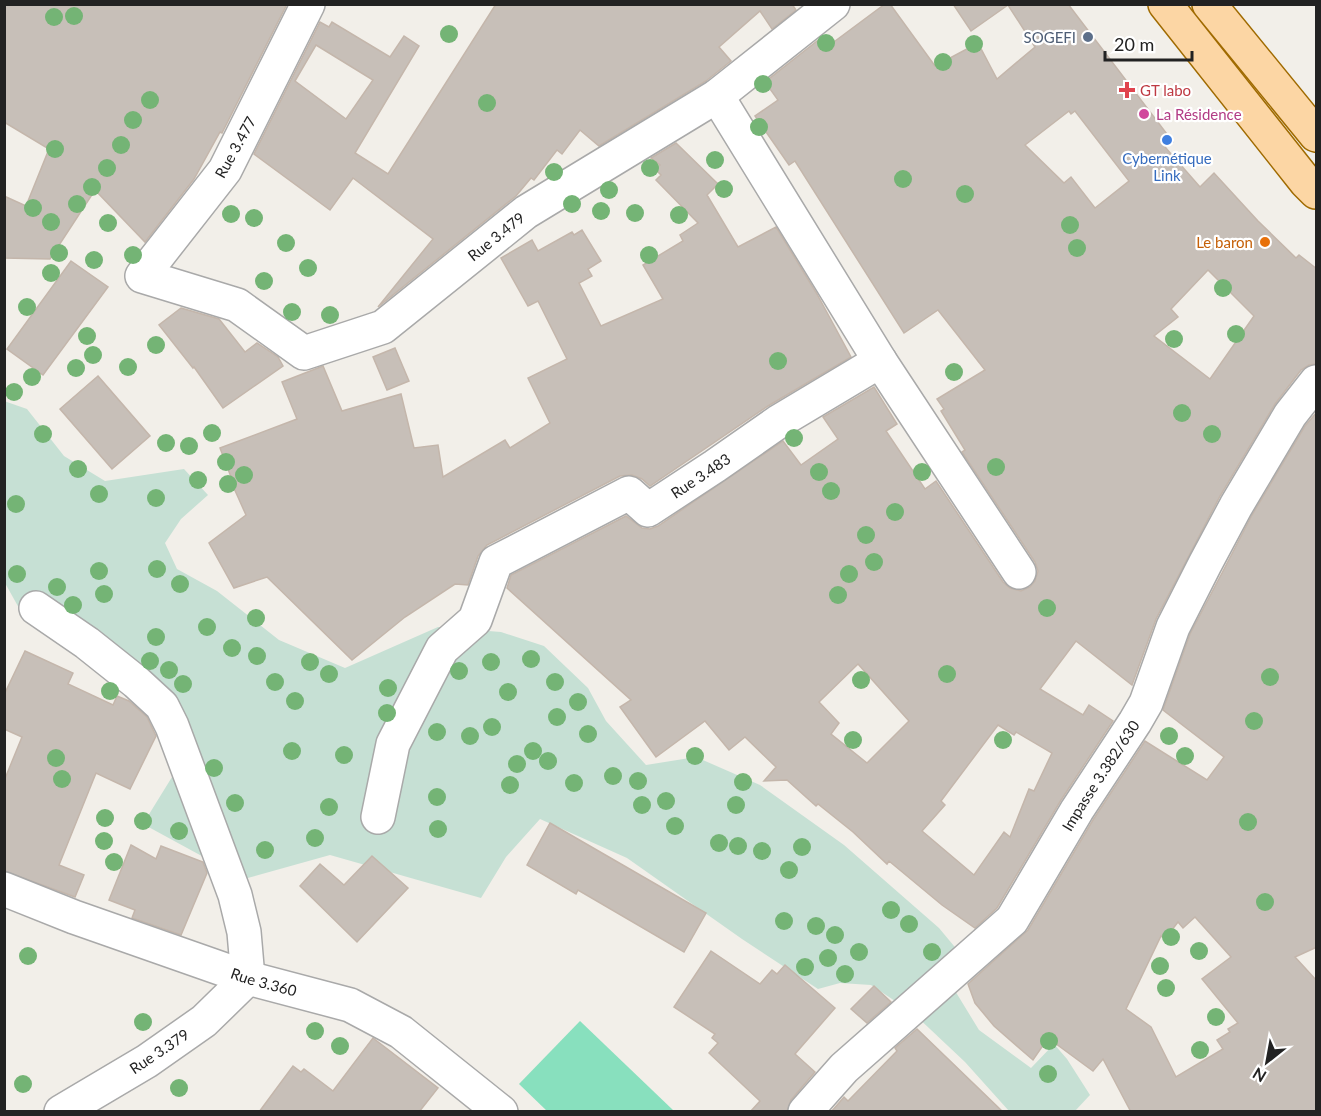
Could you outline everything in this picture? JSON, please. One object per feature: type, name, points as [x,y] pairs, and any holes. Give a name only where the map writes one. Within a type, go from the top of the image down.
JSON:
[{"type":"main road","points":[[1165,4],[1306,183],[1317,192]]},
{"type":"main road","points":[[1209,4],[1317,135]]},
{"type":"street","name":"Rue 3.477","points":[[142,276],[225,170],[308,4]]},
{"type":"street","name":"Rue 3.479","points":[[142,276],[237,305],[304,353],[383,327],[526,212],[717,96],[833,4]]},
{"type":"street","points":[[717,96],[880,361],[1019,572]]},
{"type":"street","name":"Rue 3.483","points":[[378,817],[393,744],[442,649],[476,620],[496,562],[629,494],[648,510],[778,422],[880,361]]},
{"type":"street","name":"Impasse 3.382/630","points":[[805,1112],[844,1068],[1012,920],[1077,810],[1136,722],[1146,703],[1173,627],[1226,525],[1290,415],[1317,382]]},
{"type":"street","points":[[36,608],[87,643],[162,706],[172,726],[235,895],[244,932],[248,978]]},
{"type":"street","name":"Rue 3.360","points":[[4,889],[74,917],[248,978],[350,1005],[401,1032],[501,1112]]},
{"type":"street","name":"Rue 3.379","points":[[61,1112],[147,1061],[204,1021],[248,978]]},
{"type":"green space","points":[[4,401],[27,409],[64,456],[105,481],[184,469],[208,495],[181,519],[165,543],[177,569],[217,591],[279,640],[345,668],[438,627],[501,632],[544,646],[588,688],[606,721],[646,765],[696,757],[760,785],[844,845],[939,928],[959,952],[946,976],[979,1030],[1031,1068],[1054,1044],[1067,1059],[1090,1095],[1075,1111],[1009,1111],[965,1062],[913,1013],[871,985],[840,983],[818,989],[627,858],[540,819],[506,857],[481,898],[330,855],[244,879],[143,824],[185,756],[162,710],[24,617],[5,583]]},
{"type":"green space","points":[[580,1021],[674,1111],[547,1111],[519,1084]]},
{"type":"building","points":[[4,4],[287,4],[222,133],[220,132],[194,179],[145,242],[95,190],[50,259],[4,258],[4,196],[26,206],[49,149],[4,122]]},
{"type":"building","points":[[496,4],[792,4],[796,10],[772,29],[760,11],[719,47],[731,61],[706,81],[599,146],[580,130],[562,154],[557,150],[534,180],[531,178],[516,196],[378,307],[433,239],[353,178],[330,210],[254,154],[320,22],[329,27],[332,22],[390,57],[404,36],[419,46],[355,153],[388,174]],"holes":[[[316,45],[373,80],[346,119],[295,81]]]},
{"type":"building","points":[[885,4],[890,4],[935,66],[978,43],[997,79],[1035,47],[1008,5],[971,31],[953,4],[1068,4],[1173,142],[1165,147],[1200,187],[1214,173],[1296,258],[1299,255],[1317,269],[1317,364],[1309,365],[1301,370],[1275,404],[1220,496],[1156,619],[1132,685],[1076,641],[1040,689],[1083,715],[1089,705],[1113,721],[1061,800],[997,908],[975,928],[942,905],[889,861],[887,864],[853,832],[818,804],[816,806],[787,780],[764,781],[776,767],[745,737],[729,750],[705,721],[656,757],[620,707],[631,700],[507,588],[511,575],[626,516],[642,528],[650,529],[658,526],[783,441],[801,465],[838,439],[823,417],[874,387],[897,424],[886,431],[925,489],[936,481],[1003,582],[1010,588],[1021,591],[1030,587],[1035,581],[1038,571],[1035,562],[962,452],[965,450],[941,411],[944,409],[937,399],[985,370],[938,310],[904,333],[795,161],[789,165],[755,116],[778,100],[765,82],[817,41],[823,50]],"holes":[[[1069,111],[1071,114],[1075,111],[1129,181],[1095,208],[1071,177],[1064,183],[1025,145]],[[1208,270],[1254,316],[1210,379],[1154,336],[1178,317],[1171,309]],[[858,664],[909,721],[867,763],[831,734],[839,723],[819,702]],[[998,725],[1014,735],[1016,732],[1052,753],[1034,791],[1029,789],[1010,837],[1004,832],[974,875],[922,831],[945,805],[941,801]]]},
{"type":"building","points":[[676,143],[718,184],[707,195],[738,247],[776,227],[817,294],[851,357],[768,406],[650,486],[642,479],[632,475],[620,476],[487,545],[478,556],[468,585],[455,584],[405,617],[352,660],[267,577],[234,588],[209,543],[246,515],[229,477],[231,477],[220,448],[297,419],[282,382],[323,366],[342,411],[401,394],[414,448],[438,445],[443,477],[505,440],[510,448],[550,423],[528,378],[567,359],[538,301],[528,306],[501,258],[532,240],[538,251],[572,232],[574,235],[582,230],[601,261],[588,269],[592,276],[579,283],[601,326],[663,299],[643,265],[683,241],[680,235],[698,223],[656,180],[661,175],[655,169],[660,165],[651,158]]},
{"type":"building","points":[[71,261],[108,287],[43,375],[7,349]]},
{"type":"building","points":[[181,308],[219,319],[245,352],[257,343],[278,357],[283,366],[223,408],[194,367],[159,325]]},
{"type":"building","points":[[395,348],[409,381],[387,390],[373,357]]},
{"type":"building","points":[[98,376],[150,436],[112,469],[60,409]]},
{"type":"building","points":[[1317,412],[1317,947],[1295,957],[1317,981],[1317,1112],[1131,1112],[1103,1059],[1093,1071],[1048,1038],[1033,1060],[994,1026],[975,1003],[968,984],[1028,930],[1093,820],[1145,741],[1207,780],[1224,757],[1163,710],[1190,634],[1252,515],[1305,426]],"holes":[[[1195,917],[1231,957],[1202,979],[1238,1023],[1228,1029],[1230,1032],[1217,1040],[1223,1049],[1176,1077],[1151,1027],[1126,1009],[1161,936],[1165,939],[1178,922],[1183,928]]]},
{"type":"building","points":[[25,651],[73,673],[68,684],[113,705],[117,696],[129,701],[147,717],[156,736],[130,789],[96,773],[59,865],[84,875],[75,897],[4,871],[4,781],[22,737],[4,729],[4,695]]},
{"type":"building","points":[[550,823],[706,913],[684,952],[578,890],[576,894],[527,865]]},
{"type":"building","points":[[131,845],[156,859],[161,846],[203,862],[207,873],[181,935],[132,918],[135,910],[109,900]]},
{"type":"building","points":[[372,856],[408,888],[357,942],[300,886],[320,864],[344,885]]},
{"type":"building","points":[[711,951],[760,984],[772,970],[777,974],[785,965],[835,1008],[795,1054],[815,1072],[791,1100],[787,1112],[750,1112],[760,1101],[709,1053],[718,1043],[712,1038],[715,1034],[674,1007]]},
{"type":"building","points":[[874,986],[891,1002],[867,1023],[851,1009]]},
{"type":"building","points":[[917,1029],[1003,1112],[831,1112],[844,1097],[848,1101],[897,1051],[895,1048]]},
{"type":"building","points":[[373,1038],[438,1088],[419,1112],[259,1112],[293,1066],[301,1072],[304,1069],[333,1091]]},
{"type":"place","name":"SOGEFI","points":[[1088,37]]},
{"type":"place","name":"GT labo","points":[[1127,90]]},
{"type":"place","name":"La Résidence","points":[[1144,114]]},
{"type":"place","name":"Cybernétique Link","points":[[1167,140]]},
{"type":"place","name":"Le baron","points":[[1265,242]]}]
